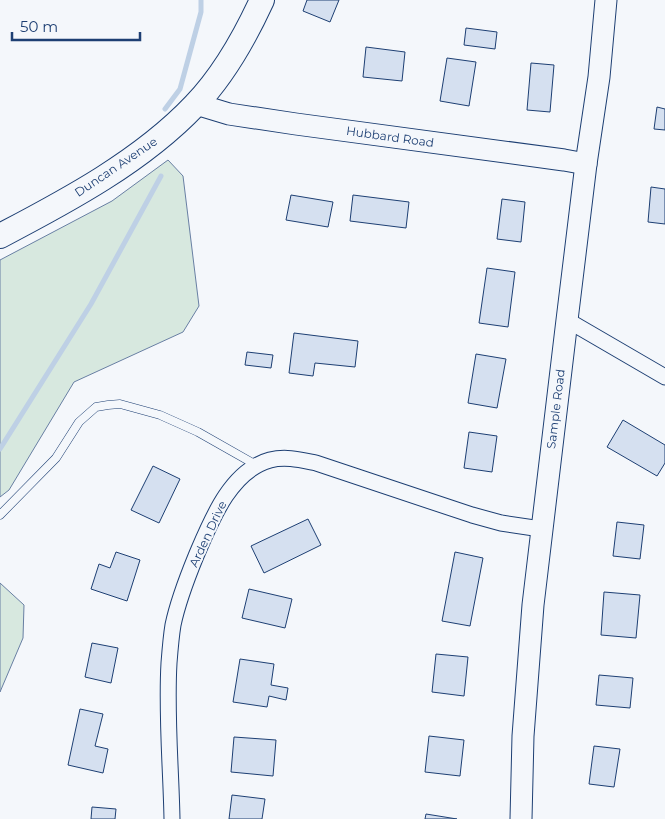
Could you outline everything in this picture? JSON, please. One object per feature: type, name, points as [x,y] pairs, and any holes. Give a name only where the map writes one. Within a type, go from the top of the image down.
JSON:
[{"type":"main road","name":"Duncan Avenue","points":[[0,236],[43,213],[130,160],[174,126],[196,104],[219,76],[240,42],[262,0]]},
{"type":"street","name":"Sample Road","points":[[520,819],[527,678],[533,605],[586,164],[599,77],[606,0]]},
{"type":"street","name":"Hubbard Road","points":[[196,104],[229,114],[554,158],[586,164]]},
{"type":"street","points":[[567,320],[665,377]]},
{"type":"street","name":"Arden Drive","points":[[172,819],[168,682],[173,625],[190,572],[217,510],[237,481],[248,471],[270,460],[283,458],[306,461],[472,515],[501,523],[541,529]]},
{"type":"lane","points":[[0,516],[56,458],[79,422],[96,407],[108,404],[120,404],[160,415],[198,432],[258,466]]},
{"type":"shaded area","points":[[168,160],[183,176],[199,306],[183,332],[74,382],[9,490],[0,497],[0,260],[112,201]]},
{"type":"shaded area","points":[[0,583],[24,605],[23,638],[0,692]]},
{"type":"building","points":[[307,0],[339,0],[330,22],[303,11]]},
{"type":"building","points":[[466,28],[497,32],[495,49],[464,45]]},
{"type":"building","points":[[366,47],[405,52],[402,81],[363,77]]},
{"type":"building","points":[[447,58],[476,62],[469,106],[440,101]]},
{"type":"building","points":[[531,63],[554,65],[550,112],[527,110]]},
{"type":"building","points":[[657,107],[665,109],[665,130],[654,129]]},
{"type":"building","points":[[651,187],[665,189],[665,224],[648,222]]},
{"type":"building","points":[[291,195],[333,202],[328,227],[286,220]]},
{"type":"building","points":[[353,195],[409,202],[406,228],[350,221]]},
{"type":"building","points":[[502,199],[525,202],[521,242],[497,239]]},
{"type":"building","points":[[487,268],[515,272],[508,327],[479,323]]},
{"type":"building","points":[[294,333],[358,341],[355,367],[315,363],[313,376],[289,373]]},
{"type":"building","points":[[247,352],[273,355],[271,368],[245,365]]},
{"type":"building","points":[[476,354],[506,359],[497,408],[468,403]]},
{"type":"building","points":[[623,420],[665,445],[665,463],[657,476],[607,447]]},
{"type":"building","points":[[469,432],[497,436],[492,472],[464,468]]},
{"type":"building","points":[[153,466],[180,479],[159,523],[131,510]]},
{"type":"building","points":[[308,519],[321,545],[264,573],[251,546]]},
{"type":"building","points":[[617,522],[644,525],[640,559],[613,556]]},
{"type":"building","points":[[116,552],[140,560],[127,601],[91,589],[99,564],[110,568]]},
{"type":"building","points":[[455,552],[483,558],[470,626],[442,621]]},
{"type":"building","points":[[249,589],[292,599],[285,628],[242,618]]},
{"type":"building","points":[[604,592],[640,595],[636,638],[601,635]]},
{"type":"building","points":[[92,643],[118,648],[111,683],[85,677]]},
{"type":"building","points":[[436,654],[468,657],[464,696],[432,692]]},
{"type":"building","points":[[240,659],[274,664],[271,685],[288,688],[286,700],[269,696],[267,707],[233,702]]},
{"type":"building","points":[[599,675],[633,678],[630,708],[596,705]]},
{"type":"building","points":[[80,709],[103,714],[95,746],[108,749],[103,773],[68,765]]},
{"type":"building","points":[[429,736],[464,740],[460,776],[425,772]]},
{"type":"building","points":[[234,737],[276,740],[273,776],[231,772]]},
{"type":"building","points":[[594,746],[620,749],[614,787],[589,784]]},
{"type":"building","points":[[232,795],[265,799],[262,819],[229,819]]},
{"type":"building","points":[[92,807],[116,809],[115,819],[91,819]]},
{"type":"building","points":[[426,814],[457,819],[425,819]]},
{"type":"waterway","points":[[165,109],[180,89],[201,12],[201,0]]},
{"type":"waterway","points":[[0,449],[91,304],[161,176]]}]
